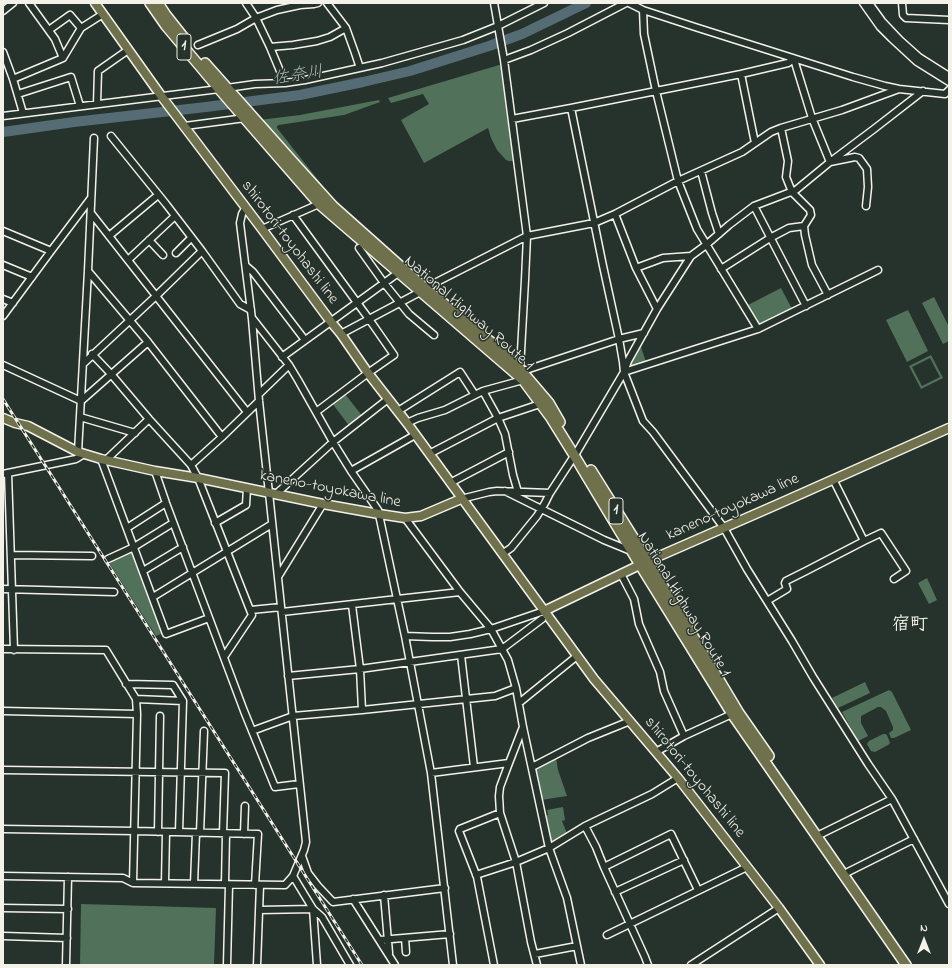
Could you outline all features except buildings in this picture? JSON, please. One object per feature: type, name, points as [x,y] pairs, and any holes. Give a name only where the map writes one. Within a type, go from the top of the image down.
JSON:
[{"type":"highway","name":"National Highway Route 1","points":[[150,3],[166,26],[248,117],[319,204],[398,273],[423,290]]},
{"type":"highway","name":"National Highway Route 1","points":[[158,3],[223,88]]},
{"type":"highway","name":"National Highway Route 1","points":[[248,117],[333,206],[423,290],[522,373],[549,403],[633,552],[644,563],[732,714],[906,965]]},
{"type":"highway","name":"National Highway Route 1","points":[[522,373],[540,404],[576,452],[644,563],[740,713],[821,834],[912,965]]},
{"type":"main road","name":"shirotori-toyohashi line","points":[[95,3],[162,97],[341,334],[461,499]]},
{"type":"main road","name":"kaneno-toyokawa line","points":[[3,418],[28,426],[81,453],[104,460],[379,514],[405,518],[421,516],[461,499]]},
{"type":"main road","name":"kaneno-toyokawa line","points":[[544,611],[644,563],[949,428]]},
{"type":"main road","points":[[461,499],[544,611]]},
{"type":"main road","name":"shirotori-toyohashi line","points":[[544,611],[594,679],[678,778],[779,908],[820,965]]},
{"type":"street","points":[[3,10],[13,3]]},
{"type":"street","points":[[29,3],[55,39],[63,58]]},
{"type":"street","points":[[246,3],[256,18],[285,83]]},
{"type":"street","points":[[198,45],[277,10],[318,3]]},
{"type":"street","points":[[327,3],[346,28],[360,68]]},
{"type":"street","points":[[494,3],[504,58],[527,236],[522,373]]},
{"type":"street","points":[[3,116],[255,84],[285,83],[305,80],[382,63],[463,40],[499,28],[544,3]]},
{"type":"street","points":[[504,58],[531,50],[628,3],[643,10],[794,59],[884,86],[945,94],[949,90]]},
{"type":"street","points":[[863,3],[890,38],[917,62],[949,82]]},
{"type":"street","points":[[870,3],[882,20],[900,40],[919,57],[949,76]]},
{"type":"street","points":[[902,3],[903,15],[906,18],[949,20]]},
{"type":"street","points":[[643,10],[644,34],[678,182],[697,229],[758,329]]},
{"type":"street","points":[[13,79],[63,58],[81,28],[103,14]]},
{"type":"street","points":[[49,30],[70,15],[81,28]]},
{"type":"street","points":[[270,47],[293,45],[324,39],[346,28]]},
{"type":"street","points":[[97,104],[98,71],[128,50]]},
{"type":"street","points":[[3,52],[23,113]]},
{"type":"street","points":[[512,119],[741,74],[788,63],[794,59]]},
{"type":"street","points":[[794,59],[812,118],[830,162]]},
{"type":"street","points":[[741,74],[755,143]]},
{"type":"street","points":[[18,94],[71,77],[80,106]]},
{"type":"street","points":[[341,334],[527,236],[594,223],[742,152],[771,132],[812,118],[842,110],[899,89]]},
{"type":"street","points":[[502,554],[511,548],[541,509],[624,372],[628,361],[644,333],[691,256],[754,206],[796,190],[922,91]]},
{"type":"street","points":[[570,108],[619,339],[624,372],[644,421],[724,528],[747,569],[868,764],[892,799],[949,904]]},
{"type":"street","points":[[185,126],[248,117]]},
{"type":"street","points":[[781,128],[788,161],[786,177],[792,192],[810,210],[811,215],[804,226],[805,235],[812,265],[828,295]]},
{"type":"street","points":[[111,136],[202,251],[240,304],[251,310]]},
{"type":"street","points":[[14,650],[13,590],[6,473],[76,458],[81,453],[80,417],[94,138]]},
{"type":"street","points":[[830,162],[855,157],[859,158],[867,169],[868,187],[866,206]]},
{"type":"street","points":[[701,171],[719,234]]},
{"type":"street","points":[[109,236],[158,195]]},
{"type":"street","points":[[3,316],[91,198]]},
{"type":"street","points":[[262,229],[319,204]]},
{"type":"street","points":[[754,206],[806,306]]},
{"type":"street","points":[[3,876],[123,878],[134,883],[285,885],[292,876],[302,856],[306,842],[272,524],[273,494],[259,401],[252,319],[240,223],[242,214],[246,207]]},
{"type":"street","points":[[91,213],[247,412]]},
{"type":"street","points":[[615,214],[636,268],[658,309]]},
{"type":"street","points":[[293,215],[394,355],[316,412]]},
{"type":"street","points":[[128,260],[175,216]]},
{"type":"street","points":[[721,269],[770,238],[789,228],[804,226]]},
{"type":"street","points":[[3,231],[51,251]]},
{"type":"street","points":[[176,253],[191,238]]},
{"type":"street","points":[[149,240],[163,255]]},
{"type":"street","points":[[359,248],[399,303],[409,314],[434,335]]},
{"type":"street","points":[[83,364],[202,251]]},
{"type":"street","points":[[636,268],[663,258],[691,256]]},
{"type":"street","points":[[3,265],[32,277]]},
{"type":"street","points":[[246,266],[253,272],[305,340]]},
{"type":"street","points":[[88,270],[148,342],[222,437]]},
{"type":"street","points":[[624,372],[758,329],[878,270]]},
{"type":"street","points":[[282,356],[398,273]]},
{"type":"street","points":[[3,299],[13,303]]},
{"type":"street","points":[[252,319],[289,366],[333,442],[378,510],[398,599],[431,773],[454,965]]},
{"type":"street","points":[[406,423],[445,410],[522,373],[619,339],[644,333]]},
{"type":"street","points":[[81,401],[148,342]]},
{"type":"street","points":[[92,354],[191,465],[198,478],[252,615],[224,657]]},
{"type":"street","points":[[3,365],[81,401]]},
{"type":"street","points":[[259,394],[289,366]]},
{"type":"street","points":[[398,411],[460,372],[475,395]]},
{"type":"street","points":[[483,391],[505,434],[518,492]]},
{"type":"street","points":[[273,494],[333,442],[388,399]]},
{"type":"street","points":[[191,465],[259,401]]},
{"type":"street","points":[[429,454],[498,418],[540,404]]},
{"type":"street","points":[[80,417],[135,433]]},
{"type":"street","points":[[149,419],[104,460],[166,634],[209,618]]},
{"type":"street","points":[[351,471],[415,435]]},
{"type":"street","points":[[450,483],[509,452]]},
{"type":"street","points":[[155,471],[209,618],[275,787],[300,784]]},
{"type":"street","points":[[834,479],[864,542]]},
{"type":"street","points":[[215,524],[246,505],[247,488]]},
{"type":"street","points":[[461,499],[497,491],[550,493]]},
{"type":"street","points":[[505,491],[604,540],[633,552]]},
{"type":"street","points":[[127,528],[166,503]]},
{"type":"street","points":[[278,578],[323,504]]},
{"type":"street","points":[[405,518],[460,592],[491,629],[508,660],[516,688],[549,848],[567,898],[581,965]]},
{"type":"street","points":[[108,560],[173,523]]},
{"type":"street","points":[[153,597],[272,524]]},
{"type":"street","points":[[3,530],[10,530]]},
{"type":"street","points":[[767,601],[787,589],[785,583],[786,581],[881,533],[906,571],[894,579]]},
{"type":"street","points":[[143,570],[183,547]]},
{"type":"street","points":[[11,555],[92,556]]},
{"type":"street","points":[[621,574],[634,599],[638,624],[660,672],[664,691],[684,736]]},
{"type":"street","points":[[3,589],[114,592]]},
{"type":"street","points":[[251,610],[281,610],[352,604],[460,592]]},
{"type":"street","points":[[352,604],[360,669],[362,710]]},
{"type":"street","points":[[405,636],[450,637],[470,634],[514,622],[544,611]]},
{"type":"street","points":[[288,676],[360,669],[502,649],[542,620]]},
{"type":"street","points":[[3,650],[106,650],[136,699],[134,883]]},
{"type":"street","points":[[461,655],[474,768]]},
{"type":"street","points":[[519,703],[577,656]]},
{"type":"street","points":[[126,684],[173,685],[183,700],[179,832]]},
{"type":"street","points":[[252,731],[292,716],[495,696],[516,688]]},
{"type":"street","points":[[136,699],[183,700]]},
{"type":"street","points":[[3,711],[137,714]]},
{"type":"street","points":[[656,752],[684,736],[732,714]]},
{"type":"street","points":[[158,832],[160,716]]},
{"type":"street","points":[[532,767],[588,738],[630,721]]},
{"type":"street","points":[[523,727],[500,787],[499,796],[500,813],[516,862],[537,965]]},
{"type":"street","points":[[194,884],[203,772],[204,731]]},
{"type":"street","points":[[431,773],[509,763]]},
{"type":"street","points":[[3,770],[225,773],[224,834],[227,884],[227,965]]},
{"type":"street","points":[[476,875],[516,862],[549,848],[585,826],[652,794],[678,778]]},
{"type":"street","points":[[821,834],[892,799]]},
{"type":"street","points":[[244,806],[244,834]]},
{"type":"street","points":[[494,965],[476,875],[459,831],[460,829],[500,813]]},
{"type":"street","points":[[585,826],[596,847],[648,965]]},
{"type":"street","points":[[3,829],[258,834],[257,885],[259,910],[257,965]]},
{"type":"street","points":[[165,883],[166,832]]},
{"type":"street","points":[[604,867],[671,834],[698,890]]},
{"type":"street","points":[[848,872],[914,839]]},
{"type":"street","points":[[302,856],[308,873],[333,902],[445,888]]},
{"type":"street","points":[[615,892],[684,860]]},
{"type":"street","points":[[607,935],[747,867]]},
{"type":"street","points":[[292,876],[312,909],[322,917],[350,965]]},
{"type":"street","points":[[66,965],[68,877]]},
{"type":"street","points":[[384,895],[390,956]]},
{"type":"street","points":[[354,899],[395,965]]},
{"type":"street","points":[[3,908],[68,909]]},
{"type":"street","points":[[691,965],[779,908]]},
{"type":"street","points":[[259,910],[312,909]]},
{"type":"street","points":[[312,909],[317,965]]},
{"type":"street","points":[[380,940],[450,934]]},
{"type":"street","points":[[3,936],[67,938]]},
{"type":"street","points":[[405,938],[406,952]]},
{"type":"street","points":[[535,954],[577,946]]},
{"type":"green space","points":[[499,65],[501,66],[513,161],[506,160],[497,150],[488,128],[424,163],[401,120],[429,104],[423,94],[391,103],[388,98]]},
{"type":"green space","points":[[379,100],[380,102],[344,115],[277,126],[277,128],[333,199],[259,120],[300,115]]},
{"type":"green space","points":[[781,288],[792,309],[762,324],[759,323],[748,305]]},
{"type":"green space","points":[[934,297],[949,327],[949,341],[943,344],[922,303]]},
{"type":"green space","points":[[908,310],[928,351],[907,362],[886,320]]},
{"type":"green space","points":[[640,344],[646,362],[630,367],[629,366]]},
{"type":"green space","points":[[931,355],[943,378],[921,389],[909,366]],"holes":[[[930,358],[940,377],[922,386],[912,367]]]},
{"type":"green space","points":[[345,394],[363,417],[350,427],[332,403]]},
{"type":"green space","points":[[132,549],[163,633],[156,636],[108,561]]},
{"type":"green space","points":[[927,578],[937,600],[929,604],[918,583]]},
{"type":"green space","points":[[865,682],[870,693],[838,708],[832,698]]},
{"type":"green space","points":[[889,690],[892,692],[911,730],[891,738],[889,733],[893,730],[893,727],[886,711],[881,707],[878,707],[861,716],[861,723],[868,736],[858,741],[842,712]]},
{"type":"green space","points":[[883,734],[887,735],[890,743],[875,752],[871,751],[867,744],[869,741]]},
{"type":"green space","points":[[556,757],[558,770],[567,796],[541,800],[535,769]]},
{"type":"green space","points":[[563,807],[565,820],[562,821],[568,836],[552,844],[550,843],[545,816],[548,815],[547,810]]},
{"type":"green space","points":[[81,904],[216,908],[214,965],[80,965]]},
{"type":"waterway","name":"佐奈川","points":[[3,132],[300,95],[363,82],[410,71],[489,46],[522,34],[586,3]]},
{"type":"railway","points":[[3,399],[362,965]]},
{"type":"district","name":"宿町","points":[[910,626]]}]
